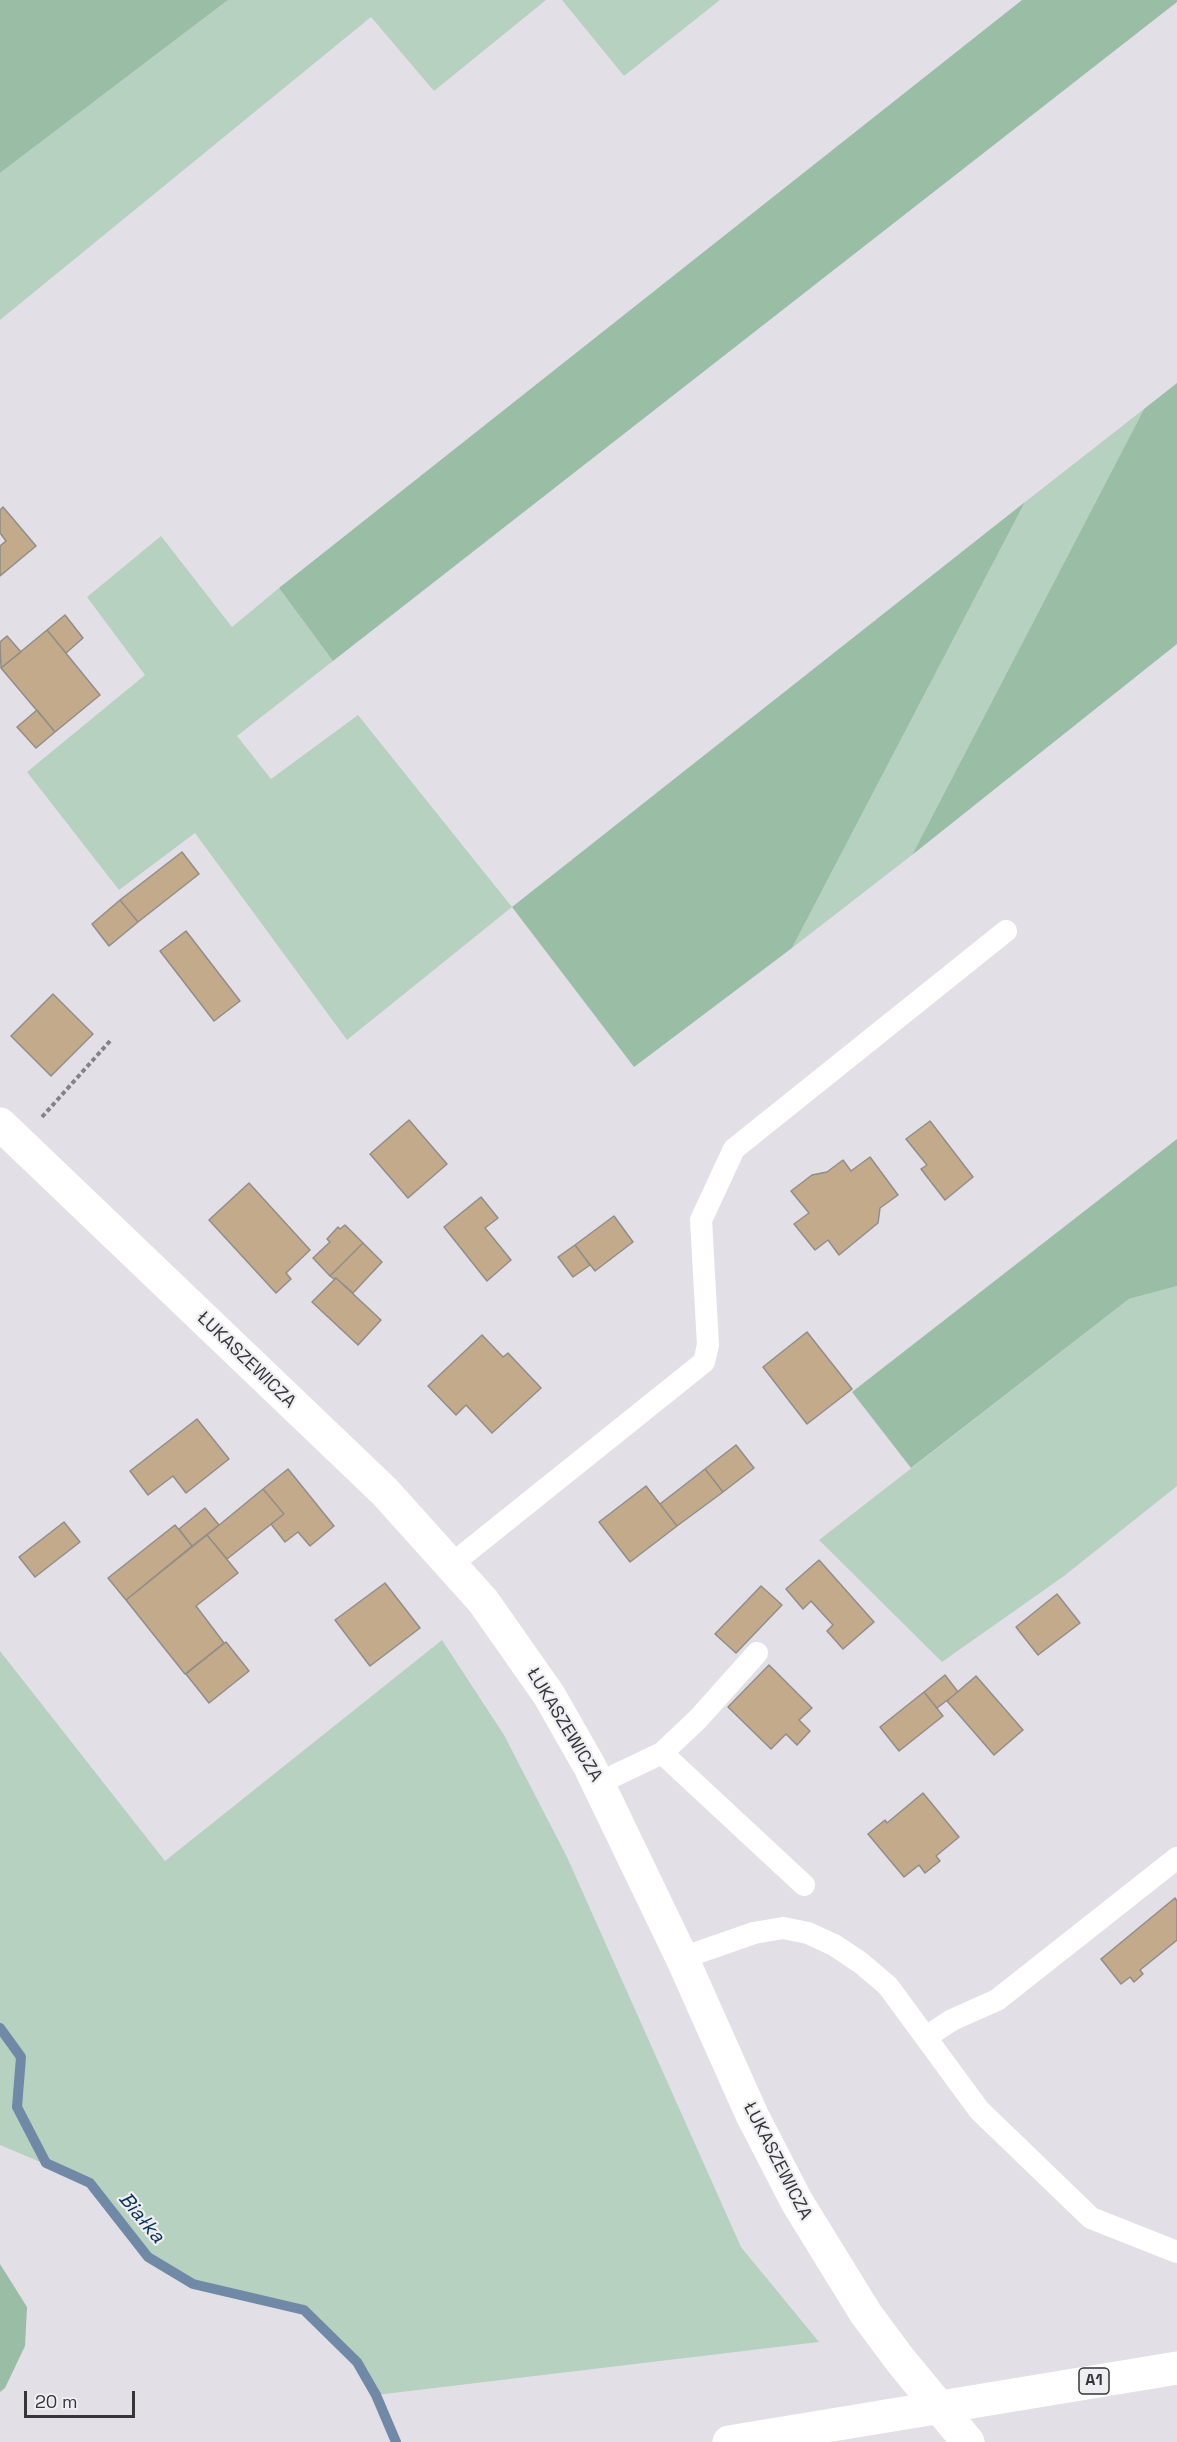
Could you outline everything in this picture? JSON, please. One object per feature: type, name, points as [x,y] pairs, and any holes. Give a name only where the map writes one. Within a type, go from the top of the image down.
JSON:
[{"type":"main road","name":"ŁUKASZEWICZA","points":[[10,1133],[385,1492],[483,1601],[549,1695],[599,1784],[682,1958],[770,2152],[827,2254],[901,2361],[968,2442]]},
{"type":"main road","name":"A1","points":[[729,2442],[1177,2368]]},
{"type":"lane","points":[[452,1564],[704,1362],[708,1345],[701,1220],[735,1149],[1006,932]]},
{"type":"lane","points":[[599,1784],[662,1753],[698,1719],[757,1653]]},
{"type":"lane","points":[[662,1753],[804,1885]]},
{"type":"lane","points":[[926,2037],[952,2020],[998,2000],[1177,1858]]},
{"type":"lane","points":[[682,1958],[754,1933],[783,1928],[808,1933],[843,1951],[888,1986],[979,2110],[1091,2218],[1177,2252]]},
{"type":"path","points":[[10,1133],[110,1041]]},
{"type":"green space","points":[[0,0],[228,0],[0,173]]},
{"type":"green space","points":[[228,0],[546,0],[434,91],[371,17],[0,320],[0,173]]},
{"type":"green space","points":[[562,0],[720,0],[624,76]]},
{"type":"green space","points":[[1022,0],[1177,0],[1177,2],[333,661],[279,588]]},
{"type":"green space","points":[[1177,383],[1177,644],[912,855],[1144,409]]},
{"type":"green space","points":[[1144,409],[912,855],[792,948],[1025,502]]},
{"type":"green space","points":[[1025,502],[792,948],[634,1067],[512,907]]},
{"type":"green space","points":[[161,536],[232,627],[279,588],[333,661],[237,736],[271,779],[358,715],[512,907],[347,1040],[195,833],[119,890],[27,772],[145,675],[87,597]]},
{"type":"green space","points":[[1177,1139],[1177,1286],[1129,1299],[911,1468],[852,1392]]},
{"type":"green space","points":[[1177,1286],[1177,1486],[1064,1576],[942,1662],[819,1540],[1129,1299]]},
{"type":"green space","points":[[442,1640],[504,1735],[567,1857],[741,2247],[819,2342],[376,2395],[357,2362],[304,2310],[193,2284],[148,2257],[90,2183],[0,2145],[0,1651],[165,1861]]},
{"type":"green space","points":[[0,2264],[27,2307],[25,2346],[5,2388],[0,2392]]},
{"type":"building","points":[[3,507],[36,546],[0,576],[0,546],[6,541],[0,533],[0,510]]},
{"type":"building","points":[[65,615],[83,638],[66,653],[47,630]]},
{"type":"building","points":[[47,630],[100,695],[55,732],[1,668]]},
{"type":"building","points":[[7,636],[21,652],[1,668],[0,642]]},
{"type":"building","points":[[37,710],[55,732],[36,748],[17,727]]},
{"type":"building","points":[[182,852],[199,874],[138,922],[120,900]]},
{"type":"building","points":[[120,900],[138,922],[109,946],[92,924]]},
{"type":"building","points":[[186,931],[240,1001],[214,1021],[160,951]]},
{"type":"building","points":[[53,994],[93,1034],[51,1076],[11,1036]]},
{"type":"building","points":[[409,1120],[447,1164],[408,1198],[370,1154]]},
{"type":"building","points":[[930,1121],[973,1177],[945,1200],[921,1169],[927,1165],[906,1139]]},
{"type":"building","points":[[870,1157],[898,1195],[880,1208],[878,1223],[839,1255],[828,1240],[815,1250],[794,1224],[809,1213],[791,1191],[812,1175],[827,1172],[843,1160],[851,1171]]},
{"type":"building","points":[[249,1183],[310,1250],[286,1273],[291,1279],[276,1293],[209,1220]]},
{"type":"building","points":[[481,1197],[498,1218],[485,1228],[511,1260],[487,1281],[444,1227]]},
{"type":"building","points":[[614,1216],[633,1242],[595,1271],[575,1245]]},
{"type":"building","points":[[345,1225],[363,1243],[330,1276],[313,1258],[330,1242],[327,1239],[338,1227],[340,1229]]},
{"type":"building","points":[[363,1243],[382,1262],[353,1293],[336,1278],[330,1276]]},
{"type":"building","points":[[575,1245],[590,1265],[573,1277],[558,1257]]},
{"type":"building","points":[[336,1278],[381,1320],[358,1345],[312,1302]]},
{"type":"building","points":[[807,1332],[852,1389],[807,1424],[763,1367]]},
{"type":"building","points":[[482,1335],[503,1357],[508,1353],[541,1388],[492,1433],[466,1405],[456,1415],[428,1386]]},
{"type":"building","points":[[197,1419],[229,1459],[186,1493],[173,1476],[148,1495],[130,1471]]},
{"type":"building","points":[[736,1445],[754,1468],[723,1492],[705,1469]]},
{"type":"building","points":[[288,1469],[334,1526],[310,1546],[298,1532],[285,1542],[271,1524],[284,1514],[263,1489]]},
{"type":"building","points":[[705,1469],[723,1492],[677,1526],[660,1504]]},
{"type":"building","points":[[646,1486],[677,1526],[630,1562],[599,1522]]},
{"type":"building","points":[[263,1489],[284,1514],[227,1559],[207,1535]]},
{"type":"building","points":[[205,1508],[219,1525],[192,1546],[179,1529]]},
{"type":"building","points":[[64,1522],[80,1542],[35,1577],[19,1557]]},
{"type":"building","points":[[175,1525],[192,1546],[126,1600],[108,1578]]},
{"type":"building","points":[[207,1535],[238,1573],[196,1606],[224,1643],[185,1674],[126,1600]]},
{"type":"building","points":[[819,1560],[874,1622],[843,1649],[827,1631],[833,1625],[811,1601],[803,1609],[786,1589]]},
{"type":"building","points":[[385,1583],[420,1628],[370,1666],[335,1620]]},
{"type":"building","points":[[761,1586],[782,1605],[736,1653],[715,1634]]},
{"type":"building","points":[[1057,1594],[1080,1623],[1038,1655],[1016,1627]]},
{"type":"building","points":[[226,1642],[249,1671],[209,1703],[186,1674]]},
{"type":"building","points":[[769,1665],[812,1708],[799,1720],[810,1731],[797,1745],[786,1734],[771,1749],[728,1707]]},
{"type":"building","points":[[945,1675],[958,1692],[937,1708],[924,1692]]},
{"type":"building","points":[[976,1676],[1023,1730],[994,1755],[947,1701]]},
{"type":"building","points":[[924,1692],[943,1716],[899,1751],[880,1727]]},
{"type":"building","points":[[923,1793],[959,1837],[936,1856],[940,1861],[925,1873],[919,1865],[904,1877],[868,1834],[885,1820],[887,1823]]},
{"type":"building","points":[[1175,1898],[1177,1901],[1177,1940],[1140,1970],[1143,1974],[1134,1982],[1130,1977],[1121,1984],[1101,1959]]},
{"type":"waterway","name":"Białka","points":[[0,2028],[21,2057],[17,2107],[46,2163],[90,2183],[148,2257],[193,2284],[304,2310],[357,2362],[376,2395],[396,2442]]}]
